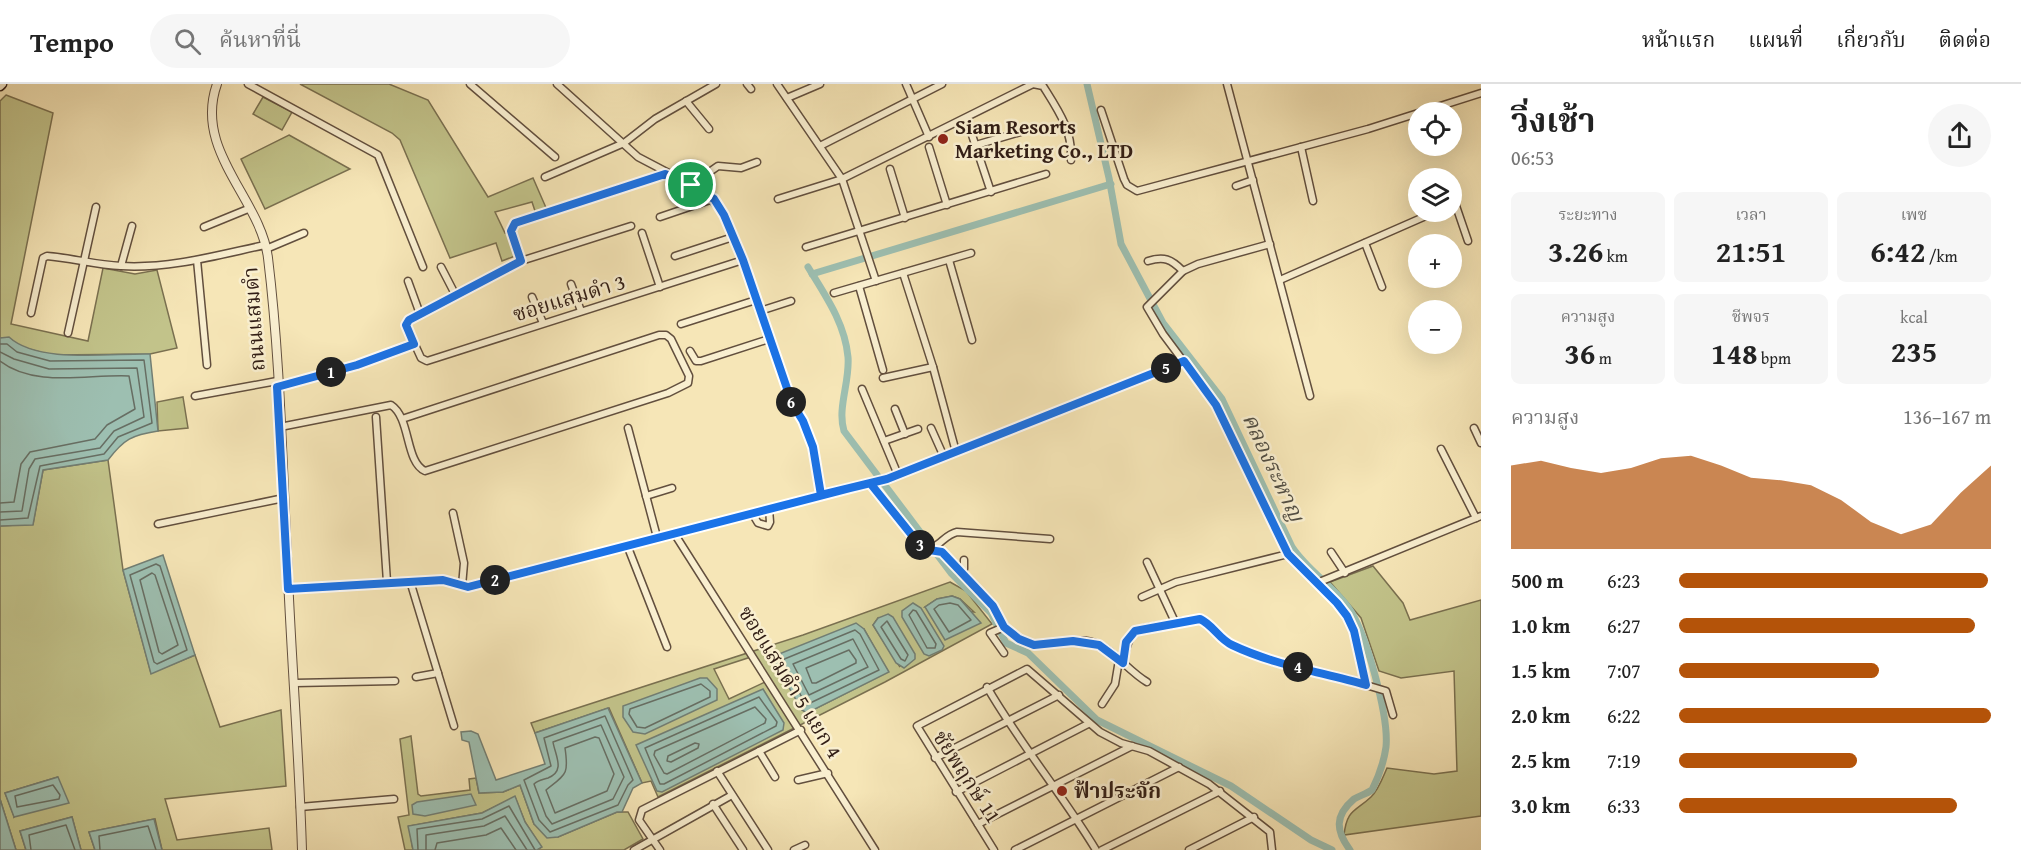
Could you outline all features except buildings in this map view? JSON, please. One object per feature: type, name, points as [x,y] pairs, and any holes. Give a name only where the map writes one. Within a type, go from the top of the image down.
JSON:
[{"type":"street","name":"ถนนแสมดำ","points":[[217,84],[212,112],[218,146],[265,247],[280,427],[302,850]]},
{"type":"street","points":[[248,84],[378,155],[423,267]]},
{"type":"street","points":[[470,84],[555,157]]},
{"type":"street","points":[[557,84],[638,157],[665,174],[691,185],[714,199],[724,215],[743,260],[792,403],[803,421],[813,447],[821,495]]},
{"type":"street","points":[[545,177],[624,143],[655,118],[716,84]]},
{"type":"street","points":[[777,84],[842,179],[876,281]]},
{"type":"street","points":[[787,98],[820,84]]},
{"type":"street","points":[[906,84],[929,137]]},
{"type":"street","points":[[820,146],[942,84]]},
{"type":"street","points":[[778,200],[842,179],[1022,89],[1039,84],[1043,86],[1066,124],[1072,146],[1071,160]]},
{"type":"street","points":[[1227,84],[1310,396]]},
{"type":"street","points":[[1101,110],[1124,180],[1132,190],[1144,190],[1248,162],[1481,93]]},
{"type":"street","points":[[686,101],[709,129]]},
{"type":"street","points":[[976,146],[1027,130]]},
{"type":"street","points":[[972,135],[991,192]]},
{"type":"street","points":[[929,147],[947,205]]},
{"type":"street","points":[[1300,147],[1313,201]]},
{"type":"street","points":[[691,185],[718,166],[741,168],[757,162]]},
{"type":"street","points":[[890,170],[905,218]]},
{"type":"street","points":[[521,261],[511,231],[515,223],[665,174]]},
{"type":"street","points":[[806,247],[1046,174]]},
{"type":"street","points":[[1236,186],[1253,180]]},
{"type":"street","points":[[660,217],[714,199]]},
{"type":"street","points":[[68,333],[96,207]]},
{"type":"street","points":[[204,227],[248,209]]},
{"type":"street","points":[[1280,280],[1412,222]]},
{"type":"street","points":[[1462,222],[1468,241]]},
{"type":"street","points":[[121,266],[132,226]]},
{"type":"street","name":"ซอยแสมดำ 3","points":[[420,314],[521,261],[631,226]]},
{"type":"street","points":[[32,313],[44,256],[121,266],[197,260],[265,247],[304,233]]},
{"type":"street","points":[[642,233],[660,287]]},
{"type":"street","points":[[675,256],[733,237]]},
{"type":"street","points":[[1365,243],[1382,287]]},
{"type":"street","points":[[1270,244],[1198,264],[1183,271],[1148,307],[1155,322],[1216,405],[1288,554],[1321,582],[1354,631],[1369,686]]},
{"type":"street","points":[[834,293],[971,253]]},
{"type":"street","points":[[1148,261],[1166,258],[1173,261],[1183,271]]},
{"type":"street","points":[[197,260],[207,365]]},
{"type":"street","name":"ซอยแสมดำ 3","points":[[414,344],[421,358],[427,361],[743,260]]},
{"type":"street","points":[[949,260],[972,340]]},
{"type":"street","points":[[441,267],[456,296]]},
{"type":"street","points":[[903,273],[933,367],[956,452]]},
{"type":"street","points":[[195,396],[277,384],[357,365],[414,344],[406,322],[420,314],[408,281]]},
{"type":"street","points":[[571,284],[581,311]]},
{"type":"street","points":[[859,286],[883,370]]},
{"type":"street","points":[[532,297],[543,323]]},
{"type":"street","points":[[681,324],[756,300]]},
{"type":"street","points":[[760,311],[791,301]]},
{"type":"street","points":[[280,427],[380,405],[390,405],[399,410],[402,419],[417,464],[425,471],[668,393],[684,387],[688,383],[689,376],[671,339],[659,336],[402,419]]},
{"type":"street","points":[[690,351],[696,361],[701,361],[769,339]]},
{"type":"street","points":[[288,589],[320,589],[410,580],[443,580],[468,587],[887,479],[1184,361]]},
{"type":"street","points":[[883,378],[933,367]]},
{"type":"street","points":[[862,389],[898,475]]},
{"type":"street","points":[[895,409],[905,434]]},
{"type":"street","points":[[376,417],[387,582]]},
{"type":"street","points":[[628,428],[657,537]]},
{"type":"street","points":[[931,428],[944,457]]},
{"type":"street","points":[[1474,428],[1481,443]]},
{"type":"street","points":[[884,441],[918,429]]},
{"type":"street","points":[[1321,582],[1479,518],[1441,449]]},
{"type":"street","points":[[871,483],[923,549],[942,552],[993,606],[1004,627],[1019,639],[1034,645],[1088,642],[1099,645],[1147,682]]},
{"type":"street","points":[[646,496],[672,488]]},
{"type":"street","points":[[158,524],[284,498]]},
{"type":"street","points":[[752,513],[760,525],[768,526],[769,509]]},
{"type":"street","points":[[453,513],[464,563],[462,586]]},
{"type":"street","points":[[934,549],[948,535],[957,532],[1050,539]]},
{"type":"street","name":"ซอยแสมดำ 5 แยก 4","points":[[674,533],[875,850]]},
{"type":"street","points":[[627,545],[667,647]]},
{"type":"street","points":[[1331,552],[1345,573]]},
{"type":"street","points":[[1142,597],[1160,588],[1288,554]]},
{"type":"street","points":[[959,572],[964,569],[964,560]]},
{"type":"street","points":[[1147,562],[1175,622]]},
{"type":"street","points":[[410,580],[454,726]]},
{"type":"street","points":[[1102,704],[1114,684],[1126,642],[1135,631],[1200,619],[1225,642],[1271,662],[1307,668],[1369,686],[1380,687],[1386,691],[1393,715]]},
{"type":"street","points":[[1004,627],[990,633],[1004,653]]},
{"type":"street","points":[[1095,850],[1077,819],[1051,787],[1007,722],[987,687],[1023,670],[1032,671],[1088,724],[1112,739],[1179,767],[1220,791],[1272,835],[1272,850]]},
{"type":"street","points":[[416,677],[438,673]]},
{"type":"street","points":[[295,683],[395,681]]},
{"type":"street","name":"ชัยพฤกษ์ 11","points":[[987,687],[920,722],[917,728],[994,850]]},
{"type":"street","points":[[935,758],[1059,695]]},
{"type":"street","points":[[957,792],[1088,724]]},
{"type":"street","points":[[660,850],[639,820],[642,810],[801,730]]},
{"type":"street","points":[[978,825],[1133,746]]},
{"type":"street","points":[[759,751],[775,777]]},
{"type":"street","points":[[1015,850],[1179,767]]},
{"type":"street","points":[[717,771],[768,850]]},
{"type":"street","points":[[798,780],[828,773]]},
{"type":"street","points":[[1102,850],[1220,791]]},
{"type":"street","points":[[634,850],[732,795]]},
{"type":"street","points":[[300,807],[394,798]]},
{"type":"street","points":[[713,804],[743,850]]},
{"type":"street","points":[[1189,850],[1254,818]]},
{"type":"street","points":[[794,850],[805,845]]},
{"type":"green space","points":[[300,84],[389,84],[428,100],[488,197],[533,178],[547,210],[536,214],[532,202],[495,212],[505,233],[509,232],[515,256],[502,261],[496,243],[450,258],[400,140],[392,133]]},
{"type":"green space","points":[[6,95],[53,113],[11,324],[88,341],[103,268],[135,274],[157,270],[177,348],[150,354],[51,355],[18,346],[9,338],[0,338],[0,101]]},
{"type":"green space","points":[[263,97],[292,112],[282,130],[253,114]]},
{"type":"green space","points":[[289,135],[350,169],[265,209],[241,159]]},
{"type":"green space","points":[[183,397],[188,428],[158,431],[157,402]]},
{"type":"green space","points":[[108,460],[123,570],[151,673],[195,655],[220,727],[281,710],[286,786],[165,799],[177,840],[269,828],[272,850],[162,850],[155,819],[89,832],[95,850],[81,850],[72,817],[20,831],[26,850],[16,850],[0,799],[0,526],[33,524],[43,470]],"holes":[[[58,777],[14,817],[5,793]]]},
{"type":"green space","points":[[1373,566],[1403,603],[1410,620],[1481,600],[1481,816],[1344,835],[1347,820],[1374,794],[1387,768],[1434,774],[1457,771],[1454,671],[1401,678],[1379,671],[1361,618],[1330,582]]},
{"type":"green space","points":[[950,582],[966,591],[992,624],[885,682],[658,797],[651,781],[642,783],[609,708],[535,733],[531,723],[803,635]],"holes":[[[952,596],[960,599],[974,612],[925,607],[937,599]],[[878,618],[900,667],[873,625]],[[864,629],[888,672],[807,713],[802,710],[774,661],[774,657]],[[751,657],[765,682],[729,699],[714,669]]]},
{"type":"green space","points":[[411,736],[418,794],[421,796],[470,790],[469,779],[476,778],[479,793],[503,792],[520,785],[534,824],[558,837],[617,812],[628,812],[643,839],[624,850],[537,850],[541,847],[525,822],[515,797],[482,813],[409,826],[413,850],[405,850],[398,817],[409,815],[400,739]]},
{"type":"water","points":[[9,337],[38,351],[56,354],[150,354],[158,431],[129,439],[108,460],[43,470],[33,525],[0,526],[0,338]]},
{"type":"water","points":[[163,555],[195,655],[151,674],[123,570]]},
{"type":"water","points":[[952,596],[960,599],[981,623],[945,640],[925,607],[937,599]]},
{"type":"water","points":[[913,603],[921,608],[944,646],[942,650],[929,656],[924,654],[902,617],[902,611]]},
{"type":"water","points":[[888,614],[893,617],[915,654],[915,659],[904,668],[896,663],[873,625],[878,618]]},
{"type":"water","points":[[856,623],[864,629],[889,672],[807,713],[802,710],[774,661],[774,656]]},
{"type":"water","points":[[700,678],[707,678],[717,689],[717,700],[645,734],[633,732],[623,717],[623,706]]},
{"type":"water","points":[[763,689],[784,723],[783,730],[662,792],[657,791],[636,745]]},
{"type":"water","points":[[608,708],[642,783],[633,788],[622,812],[617,812],[558,837],[547,838],[534,824],[520,785],[503,792],[479,793],[469,742],[462,740],[461,732],[471,731],[478,734],[496,780],[545,764],[535,733]]},
{"type":"water","points":[[58,777],[69,803],[14,817],[5,793]]},
{"type":"water","points":[[471,794],[476,805],[425,816],[413,814],[412,805],[417,802]]},
{"type":"water","points":[[515,796],[525,822],[542,847],[537,850],[413,850],[408,826],[482,813]]},
{"type":"water","points":[[0,799],[16,850],[0,850]]},
{"type":"water","points":[[72,817],[81,850],[26,850],[20,831]]},
{"type":"water","points":[[154,819],[162,850],[95,850],[89,832]]},
{"type":"waterway","name":"คลองระหาญ","points":[[1087,84],[1109,178],[1121,244],[1163,323],[1222,399],[1292,547],[1348,607],[1369,654],[1384,716],[1386,747],[1372,790],[1354,799],[1340,818],[1340,830],[1350,850]]},
{"type":"waterway","points":[[812,274],[1111,184]]},
{"type":"waterway","points":[[808,267],[839,321],[846,345],[848,366],[842,413],[844,431],[951,573],[991,613],[1006,643],[1028,653],[1097,720],[1231,786],[1311,840],[1332,850]]},
{"type":"place","name":"Siam Resorts Marketing Co., LTD","points":[[943,139]]},
{"type":"place","name":"ฟ้าประจัก","points":[[1062,791]]},
{"type":"route","points":[[691,185],[665,174],[515,223],[511,231],[521,261],[406,322],[414,344],[357,365],[277,387],[288,589],[320,589],[410,580],[448,580],[468,587],[651,538],[870,483],[923,549],[942,552],[993,606],[1004,627],[1019,639],[1041,646],[1060,642],[1088,642],[1099,645],[1123,663],[1126,642],[1135,631],[1194,618],[1206,622],[1225,642],[1271,662],[1307,668],[1366,685],[1354,631],[1347,616],[1288,554],[1216,405],[1184,361],[887,479],[842,490],[821,495],[813,447],[803,421],[792,403],[743,260],[724,215],[714,199],[691,185]]}]
